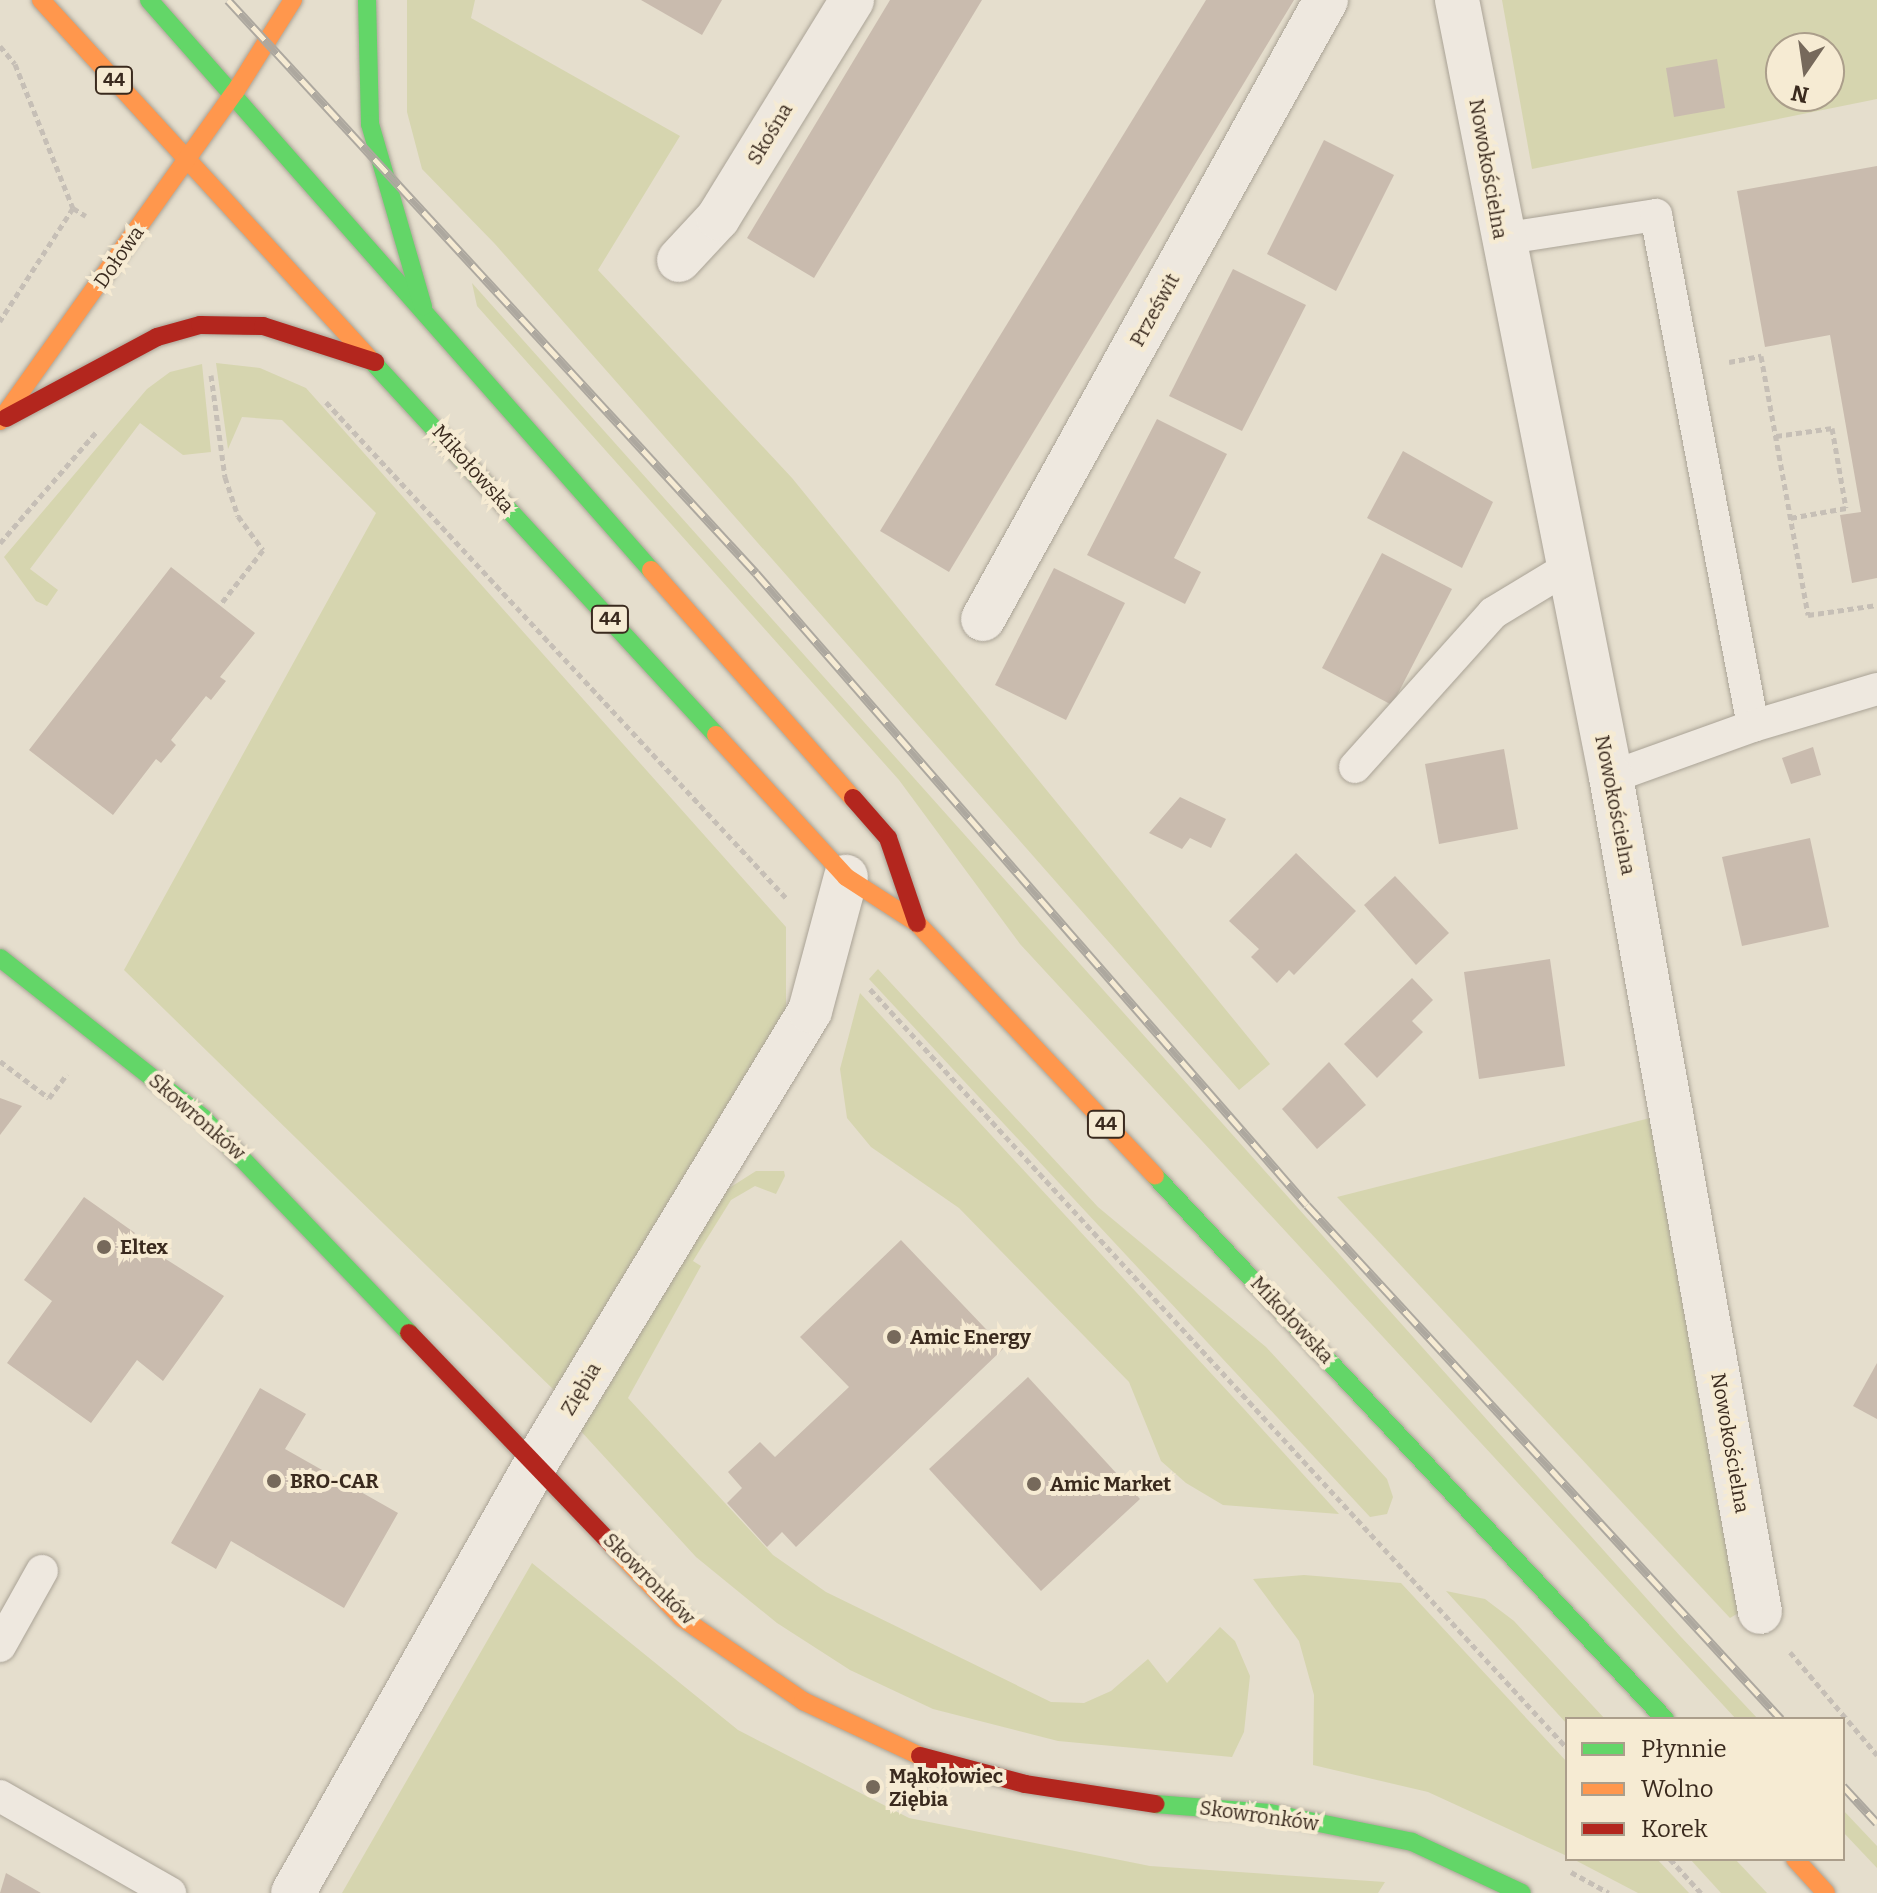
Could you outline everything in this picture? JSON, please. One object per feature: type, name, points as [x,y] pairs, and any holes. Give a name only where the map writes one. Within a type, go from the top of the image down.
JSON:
[{"type":"main road","name":"Mikołowska","points":[[41,0],[846,877],[917,923],[1663,1717]]},
{"type":"main road","name":"Mikołowska","points":[[149,0],[235,92],[888,838],[917,923]]},
{"type":"main road","name":"Dołowa","points":[[0,421],[189,159],[293,0]]},
{"type":"main road","points":[[367,0],[370,124],[423,306]]},
{"type":"main road","points":[[0,421],[157,337],[200,325],[263,326],[375,362]]},
{"type":"main road","name":"Skowronków","points":[[0,958],[203,1118],[537,1461],[682,1618],[803,1701],[907,1752],[1025,1784],[1270,1813],[1412,1842],[1522,1893]]},
{"type":"main road","points":[[1797,1861],[1826,1893]]},
{"type":"street","name":"Skośna","points":[[679,260],[718,218],[852,0]]},
{"type":"street","name":"Prześwit","points":[[983,619],[1326,0]]},
{"type":"street","name":"Nowokościelna","points":[[1457,0],[1501,239],[1611,777],[1760,1612]]},
{"type":"street","name":"Ziębia","points":[[293,1893],[537,1461],[810,1011],[846,877]]},
{"type":"lane","points":[[1501,239],[1656,215],[1753,726]]},
{"type":"lane","points":[[1355,767],[1493,613],[1569,567]]},
{"type":"lane","points":[[1611,777],[1753,726],[1877,689]]},
{"type":"lane","points":[[0,1646],[42,1571]]},
{"type":"lane","points":[[0,1796],[170,1893]]},
{"type":"path","points":[[0,46],[15,64],[73,208],[0,321]]},
{"type":"path","points":[[1686,370],[1761,356],[1808,615],[1877,605]]},
{"type":"path","points":[[210,370],[225,477],[238,516],[263,550],[220,605]]},
{"type":"path","points":[[317,392],[1565,1746]]},
{"type":"path","points":[[0,543],[102,426]]},
{"type":"path","points":[[1776,436],[1832,428],[1846,508],[1790,518]]},
{"type":"path","points":[[1760,1612],[1823,1697],[1842,1717]]},
{"type":"path","points":[[1845,1721],[1877,1755]]},
{"type":"path","points":[[1672,1861],[1701,1893]]},
{"type":"path","points":[[1555,1863],[1609,1893]]},
{"type":"green space","points":[[407,0],[475,0],[471,18],[680,136],[598,270],[792,478],[1270,1064],[1239,1090],[495,244],[422,169],[407,112]]},
{"type":"green space","points":[[1502,0],[1877,0],[1877,99],[1845,105],[1845,32],[1765,32],[1765,112],[1813,112],[1532,169]]},
{"type":"green space","points":[[472,283],[1681,1637],[1756,1717],[1734,1717],[1020,944],[899,780],[477,306]]},
{"type":"green space","points":[[216,363],[260,368],[306,388],[786,927],[786,1009],[557,1393],[124,970],[376,513],[282,420],[242,417],[228,449]]},
{"type":"green space","points":[[202,364],[211,452],[183,455],[140,423],[30,569],[58,590],[47,606],[36,601],[4,557],[147,389],[170,372]]},
{"type":"green space","points":[[878,969],[1098,1207],[1266,1347],[1387,1479],[1393,1497],[1387,1514],[1370,1517],[869,979]]},
{"type":"green space","points":[[860,993],[1339,1514],[1223,1505],[1186,1483],[1161,1461],[1129,1382],[959,1208],[871,1147],[847,1118],[840,1069]]},
{"type":"green space","points":[[1650,1118],[1747,1608],[1730,1618],[1337,1197]]},
{"type":"green space","points":[[756,1171],[784,1171],[785,1176],[776,1194],[755,1186],[731,1200],[693,1261],[701,1266],[628,1398],[773,1555],[826,1592],[1051,1702],[1084,1703],[1111,1691],[1148,1659],[1167,1683],[1220,1627],[1235,1641],[1250,1676],[1244,1732],[1232,1757],[1058,1741],[933,1709],[850,1670],[777,1623],[696,1557],[578,1428],[707,1202]]},
{"type":"green space","points":[[532,1563],[738,1730],[909,1818],[1150,1866],[1385,1882],[1378,1893],[342,1893]]},
{"type":"green space","points":[[1304,1575],[1401,1583],[1565,1760],[1565,1855],[1428,1792],[1313,1765],[1314,1695],[1299,1641],[1253,1579]]},
{"type":"green space","points":[[1446,1591],[1485,1599],[1514,1621],[1603,1717],[1565,1717],[1565,1722]]},
{"type":"green space","points":[[1845,1812],[1877,1846],[1877,1868],[1845,1834]]},
{"type":"green space","points":[[1577,1861],[1659,1861],[1689,1893],[1638,1893]]},
{"type":"green space","points":[[1692,1861],[1737,1861],[1767,1893],[1721,1893]]},
{"type":"building","points":[[641,0],[722,0],[702,35]]},
{"type":"building","points":[[890,0],[982,0],[814,278],[747,238]]},
{"type":"building","points":[[1206,0],[1294,0],[949,572],[880,531]]},
{"type":"building","points":[[1717,59],[1725,108],[1674,117],[1666,68]]},
{"type":"building","points":[[1324,140],[1394,175],[1336,291],[1267,254]]},
{"type":"building","points":[[1877,166],[1877,578],[1852,583],[1840,515],[1861,512],[1830,335],[1765,347],[1737,191]]},
{"type":"building","points":[[1233,269],[1306,305],[1242,431],[1169,396]]},
{"type":"building","points":[[1157,419],[1227,454],[1174,558],[1201,572],[1185,604],[1087,555]]},
{"type":"building","points":[[1403,451],[1493,502],[1462,568],[1367,518]]},
{"type":"building","points":[[1382,553],[1452,589],[1392,705],[1322,668]]},
{"type":"building","points":[[171,567],[255,633],[220,677],[226,681],[211,700],[206,696],[171,740],[176,745],[161,763],[156,759],[113,815],[29,750]]},
{"type":"building","points":[[1054,568],[1125,603],[1066,720],[995,685]]},
{"type":"building","points":[[1813,747],[1821,775],[1791,784],[1782,758]]},
{"type":"building","points":[[1504,749],[1518,829],[1439,844],[1425,764]]},
{"type":"building","points":[[1180,797],[1226,819],[1211,848],[1190,838],[1182,849],[1149,833]]},
{"type":"building","points":[[1810,838],[1829,927],[1742,946],[1722,857]]},
{"type":"building","points":[[1296,853],[1356,911],[1294,975],[1289,970],[1277,983],[1251,957],[1259,949],[1229,921]]},
{"type":"building","points":[[1395,876],[1449,933],[1416,965],[1364,905]]},
{"type":"building","points":[[1550,959],[1565,1066],[1479,1079],[1464,972]]},
{"type":"building","points":[[1412,978],[1433,1000],[1412,1021],[1423,1032],[1377,1078],[1344,1044]]},
{"type":"building","points":[[1329,1062],[1366,1105],[1317,1149],[1282,1109]]},
{"type":"building","points":[[0,1098],[22,1106],[0,1135]]},
{"type":"building","points":[[84,1197],[135,1233],[131,1237],[224,1296],[163,1381],[137,1360],[91,1423],[7,1363],[52,1301],[24,1280]]},
{"type":"building","points":[[901,1240],[1004,1348],[796,1547],[782,1532],[767,1547],[727,1503],[742,1488],[728,1472],[760,1442],[775,1457],[849,1387],[800,1337]]},
{"type":"building","points":[[1877,1363],[1877,1419],[1853,1406]]},
{"type":"building","name":"Amic Market","points":[[1028,1377],[1140,1499],[1041,1591],[929,1469]]},
{"type":"building","name":"BRO-CAR","points":[[260,1388],[306,1414],[285,1449],[398,1513],[344,1608],[231,1541],[216,1569],[171,1543]]},
{"type":"building","points":[[6,1873],[41,1893],[0,1893]]},
{"type":"railway","points":[[228,0],[756,573],[1307,1205],[1779,1717]]},
{"type":"railway","points":[[1845,1788],[1877,1823]]},
{"type":"traffic: fast","points":[[149,0],[651,570]]},
{"type":"traffic: fast","points":[[367,0],[370,124],[423,306]]},
{"type":"traffic: fast","points":[[369,358],[716,735]]},
{"type":"traffic: fast","points":[[0,958],[203,1118],[409,1333]]},
{"type":"traffic: fast","points":[[1155,1176],[1663,1717]]},
{"type":"traffic: fast","points":[[1155,1804],[1270,1813],[1412,1842],[1522,1893]]},
{"type":"traffic: slow","points":[[41,0],[369,358]]},
{"type":"traffic: slow","points":[[0,421],[235,92],[293,0]]},
{"type":"traffic: slow","points":[[651,570],[853,798]]},
{"type":"traffic: slow","points":[[716,735],[846,877],[917,923],[1155,1176]]},
{"type":"traffic: slow","points":[[612,1545],[682,1618],[803,1701],[920,1756]]},
{"type":"traffic: slow","points":[[1797,1861],[1826,1893]]},
{"type":"traffic: jam","points":[[6,418],[157,337],[200,325],[263,326],[375,362]]},
{"type":"traffic: jam","points":[[853,798],[888,838],[917,923]]},
{"type":"traffic: jam","points":[[409,1333],[612,1545]]},
{"type":"traffic: jam","points":[[920,1756],[1025,1784],[1155,1804]]},
{"type":"place","name":"Eltex","points":[[104,1247]]},
{"type":"place","name":"Amic Energy","points":[[894,1337]]},
{"type":"place","name":"BRO-CAR","points":[[274,1481]]},
{"type":"place","name":"Amic Market","points":[[1034,1484]]},
{"type":"place","name":"Mąkołowiec Ziębia","points":[[873,1787]]}]
